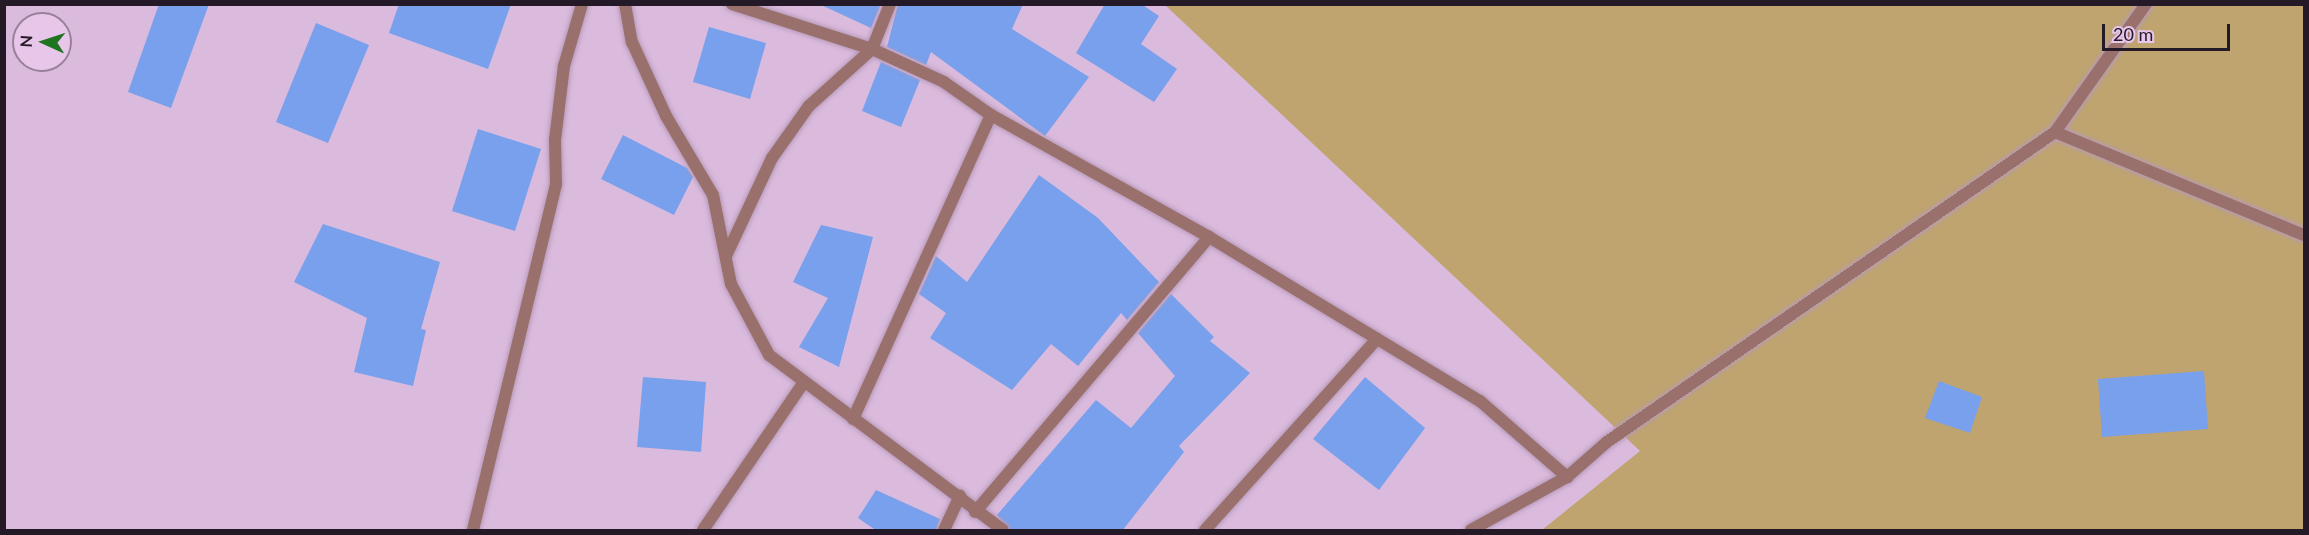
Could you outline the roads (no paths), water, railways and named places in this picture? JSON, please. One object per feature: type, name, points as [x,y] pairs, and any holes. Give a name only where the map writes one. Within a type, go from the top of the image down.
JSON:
[{"type":"street","points":[[473,531],[556,184],[555,140],[564,66],[582,4]]},
{"type":"street","points":[[624,4],[642,63],[713,195],[726,256],[745,318],[769,355],[960,496],[975,512],[1003,531]]},
{"type":"street","points":[[732,4],[872,49],[944,82],[990,115],[1209,237],[1480,401],[1567,477]]},
{"type":"street","points":[[726,256],[772,158],[809,106],[872,49],[890,4]]},
{"type":"street","points":[[1472,531],[1567,477],[1607,442],[2055,132],[2146,4]]},
{"type":"street","points":[[853,419],[990,115]]},
{"type":"street","points":[[2055,132],[2304,235]]},
{"type":"street","points":[[975,512],[1209,237]]},
{"type":"street","points":[[1205,531],[1377,339]]},
{"type":"street","points":[[703,531],[804,382]]},
{"type":"street","points":[[944,531],[960,496]]}]
